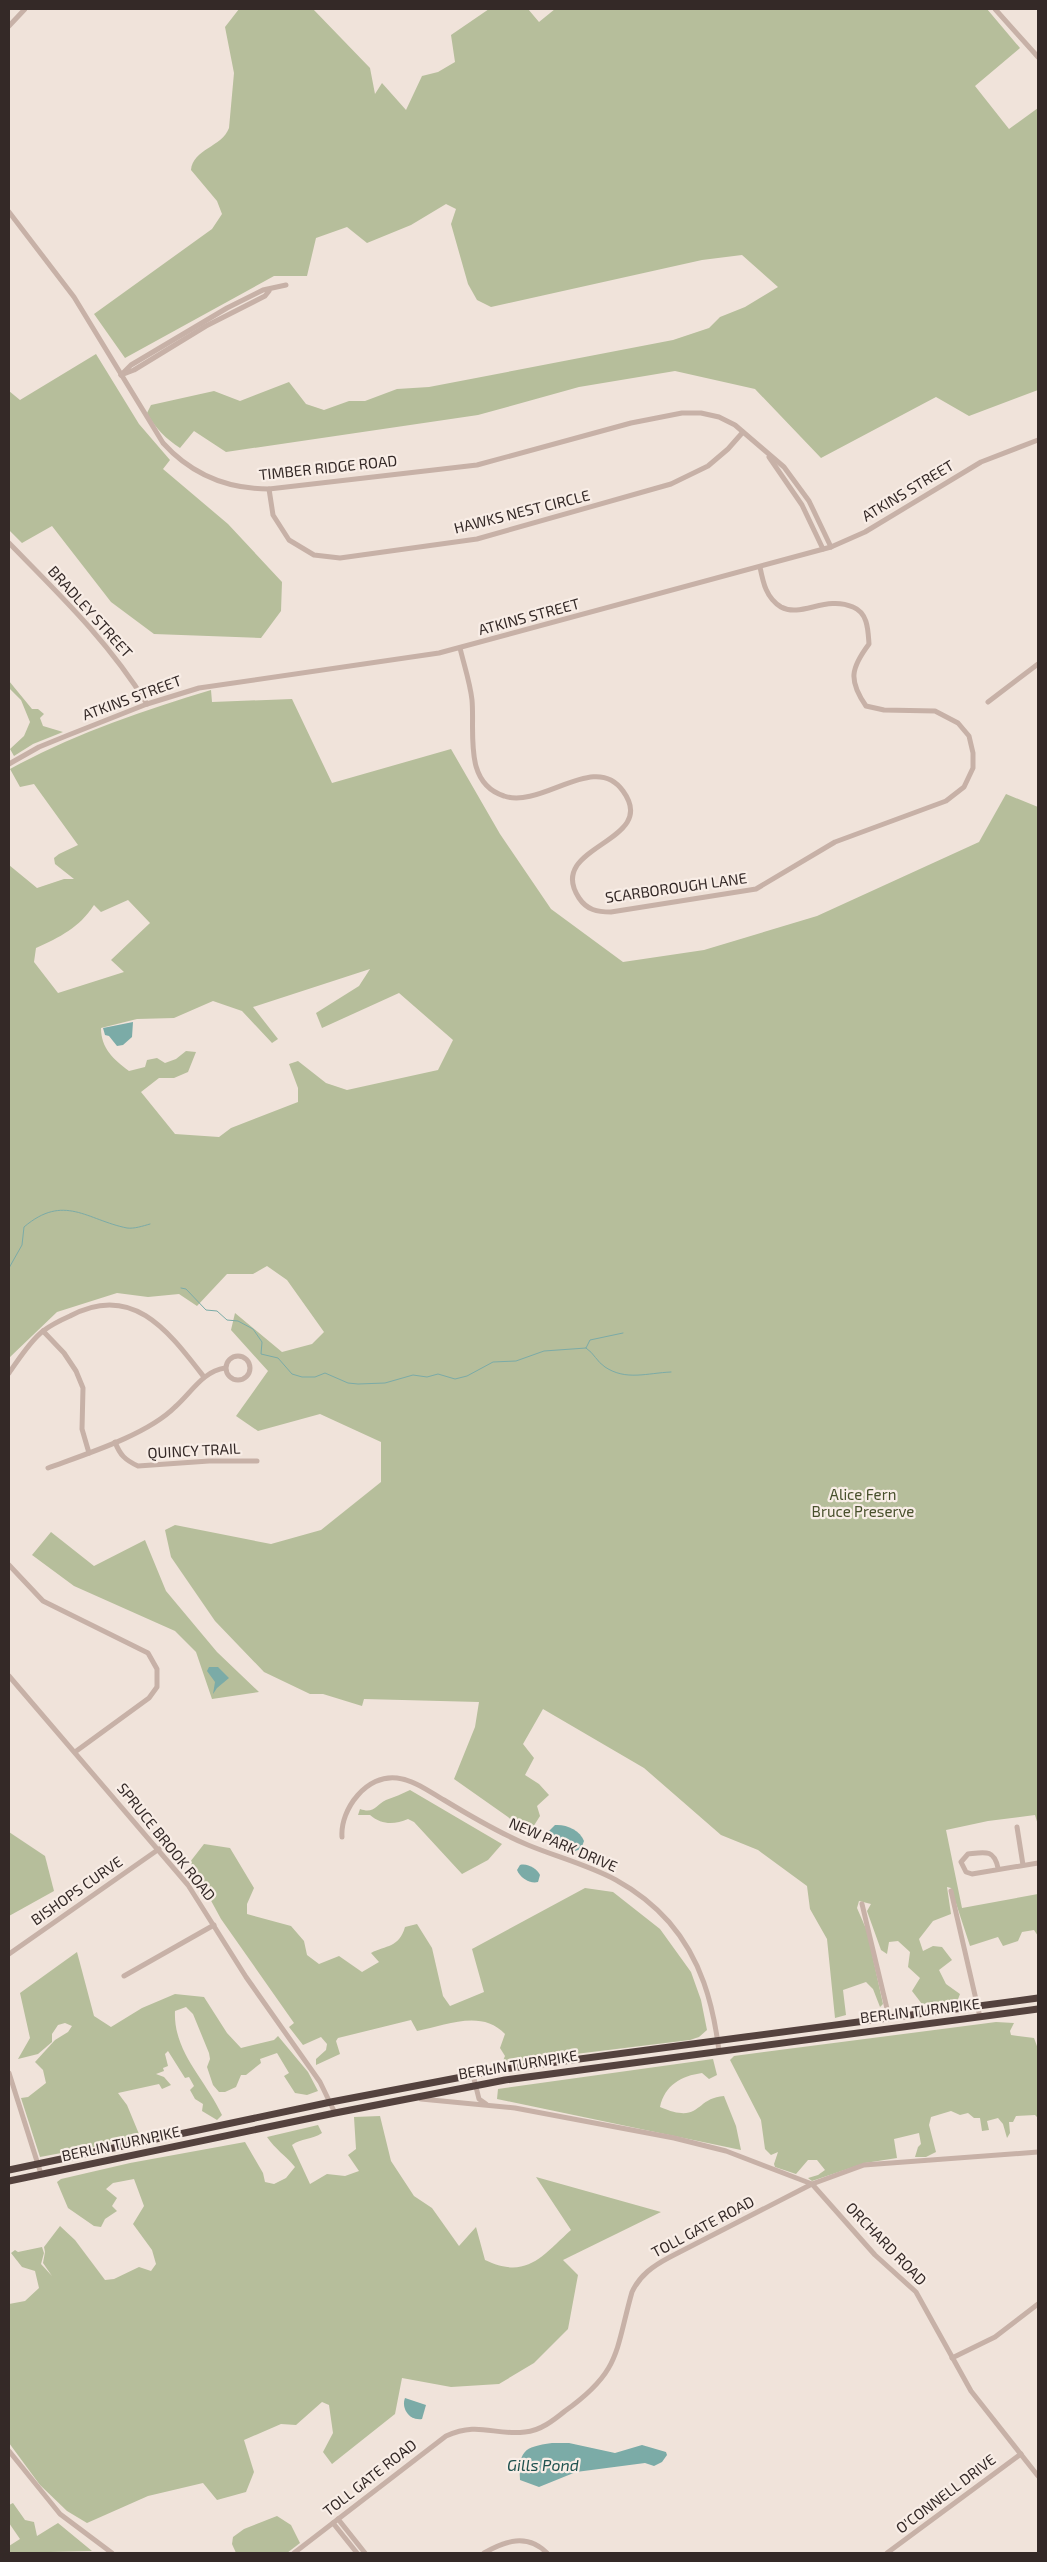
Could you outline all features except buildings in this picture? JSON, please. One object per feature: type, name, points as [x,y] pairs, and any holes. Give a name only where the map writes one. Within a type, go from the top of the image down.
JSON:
[{"type":"highway","name":"BERLIN TURNPIKE","points":[[9,2170],[331,2102],[473,2075],[718,2040],[1038,1998]]},
{"type":"highway","name":"BERLIN TURNPIKE","points":[[9,2181],[404,2098],[556,2072],[1038,2009]]},
{"type":"street","points":[[9,26],[25,9]]},
{"type":"street","points":[[996,9],[1038,57]]},
{"type":"street","name":"TIMBER RIDGE ROAD","points":[[9,212],[68,289],[156,434],[171,452],[187,466],[207,477],[230,485],[268,489],[477,465],[609,428],[682,413],[701,413],[719,417],[743,432],[768,455],[784,466],[801,488],[816,514],[831,547]]},
{"type":"street","points":[[121,375],[131,365],[153,355],[245,299],[262,290],[269,291],[286,285]]},
{"type":"street","name":"HAWKS NEST CIRCLE","points":[[268,489],[273,515],[289,540],[314,555],[340,558],[477,539],[671,484],[708,466],[728,449],[743,432]]},
{"type":"street","name":"ATKINS STREET","points":[[9,764],[39,747],[147,704],[214,684],[328,671],[419,657],[460,648],[831,547],[865,532],[981,462],[1038,440]]},
{"type":"street","name":"TIMBER RIDGE ROAD","points":[[768,455],[802,505],[823,549]]},
{"type":"street","name":"BRADLEY STREET","points":[[9,543],[95,632],[122,665],[147,704]]},
{"type":"street","name":"SCARBOROUGH LANE","points":[[460,648],[471,693],[473,757],[478,775],[490,787],[502,796],[516,799],[533,796],[591,776],[606,776],[619,785],[628,797],[631,813],[625,828],[586,854],[574,870],[573,886],[580,899],[594,912],[611,912],[751,891],[842,839],[952,798],[968,781],[974,760],[968,736],[958,723],[943,714],[927,711],[884,710],[866,706],[855,691],[855,664],[869,644],[866,619],[858,609],[843,602],[828,602],[801,610],[782,607],[768,594],[760,567]]},
{"type":"street","points":[[988,702],[1038,664]]},
{"type":"street","points":[[9,1372],[43,1331],[82,1309],[108,1303],[139,1310],[170,1333],[204,1377]]},
{"type":"street","points":[[43,1331],[64,1353],[76,1370],[83,1388],[82,1429],[89,1452]]},
{"type":"street","points":[[48,1468],[141,1430],[174,1409],[204,1377],[225,1368],[231,1358],[239,1356],[248,1362],[250,1370],[246,1377],[239,1380],[228,1376],[225,1368]]},
{"type":"street","name":"QUINCY TRAIL","points":[[115,1442],[119,1454],[138,1466],[209,1461],[257,1461]]},
{"type":"street","points":[[9,1566],[42,1601],[132,1643],[148,1653],[157,1669],[157,1687],[149,1698],[75,1752]]},
{"type":"street","name":"SPRUCE BROOK ROAD","points":[[9,1676],[159,1849],[197,1898],[331,2102],[335,2112]]},
{"type":"street","name":"NEW PARK DRIVE","points":[[342,1837],[346,1816],[361,1792],[380,1779],[397,1778],[414,1783],[509,1837],[615,1880],[657,1909],[690,1951],[706,1985],[719,2051]]},
{"type":"street","points":[[1017,1827],[1023,1865]]},
{"type":"street","name":"BISHOPS CURVE","points":[[9,1954],[159,1849]]},
{"type":"street","points":[[998,1868],[996,1858],[991,1853],[968,1854],[962,1862],[966,1872],[972,1874],[998,1868],[1038,1863]]},
{"type":"street","points":[[951,1891],[980,2017]]},
{"type":"street","points":[[862,1904],[889,2017]]},
{"type":"street","points":[[124,1976],[214,1924]]},
{"type":"street","points":[[9,2073],[41,2174]]},
{"type":"street","points":[[473,2075],[475,2086],[482,2102],[491,2105]]},
{"type":"street","name":"ORCHARD ROAD","points":[[404,2098],[426,2098],[491,2105],[609,2125],[713,2148],[740,2156],[812,2184],[875,2255],[916,2292],[970,2391],[1038,2476]]},
{"type":"street","name":"TOLL GATE ROAD","points":[[294,2553],[446,2436],[467,2429],[480,2428],[514,2433],[528,2432],[555,2419],[583,2398],[609,2370],[620,2342],[632,2292],[648,2270],[812,2184],[874,2164],[1038,2152]]},
{"type":"street","points":[[952,2358],[995,2337],[1038,2304]]},
{"type":"street","points":[[9,2451],[60,2514],[112,2553]]},
{"type":"street","name":"O'CONNELL DRIVE","points":[[887,2553],[1021,2454]]},
{"type":"street","points":[[338,2519],[365,2553]]},
{"type":"street","points":[[333,2523],[357,2553]]},
{"type":"street","points":[[346,2539],[352,2535]]},
{"type":"street","points":[[484,2553],[508,2541],[516,2540],[533,2543],[547,2553]]},
{"type":"green space","points":[[239,9],[313,9],[370,68],[375,94],[382,83],[406,110],[422,76],[438,72],[455,62],[451,35],[489,9],[528,9],[539,22],[555,9],[987,9],[1020,48],[975,86],[1009,129],[1038,108],[1038,390],[969,416],[936,397],[821,458],[755,389],[675,371],[579,387],[478,415],[226,452],[194,431],[180,448],[154,424],[147,413],[151,405],[214,391],[240,401],[289,382],[306,404],[324,410],[349,401],[365,401],[397,389],[429,387],[673,340],[709,328],[720,317],[745,307],[778,287],[742,255],[702,260],[491,307],[477,300],[468,284],[451,224],[456,209],[446,204],[411,225],[367,243],[347,227],[316,238],[307,276],[274,276],[125,358],[94,314],[212,229],[222,214],[217,201],[191,170],[197,157],[220,140],[229,128],[234,73],[225,27]]},
{"type":"green space","points":[[96,354],[139,424],[170,460],[163,469],[228,524],[282,582],[281,611],[261,638],[154,634],[111,602],[52,526],[22,543],[9,530],[9,391],[20,400]]},
{"type":"green space","points":[[9,681],[32,709],[38,709],[44,714],[40,718],[43,726],[63,732],[33,744],[14,756],[10,749],[24,736],[30,722],[21,700],[9,688]]},
{"type":"green space","name":"Alice Fern Bruce Preserve","points":[[211,690],[212,702],[292,699],[332,783],[451,749],[500,834],[551,909],[623,962],[704,950],[817,916],[979,842],[1006,794],[1038,807],[1038,1825],[1035,1815],[988,1821],[946,1830],[962,1908],[1038,1894],[1038,1936],[1034,1930],[1022,1932],[1018,1941],[1003,1946],[998,1937],[970,1946],[951,1888],[947,1887],[951,1914],[933,1921],[919,1939],[923,1951],[933,1946],[942,1947],[952,1960],[939,1970],[946,1984],[960,1994],[957,2002],[922,2004],[912,1991],[920,1978],[908,1967],[910,1952],[898,1941],[889,1942],[887,1954],[881,1950],[867,1911],[871,1904],[859,1901],[857,1908],[867,1931],[883,2004],[880,2007],[873,1989],[866,1982],[843,1990],[846,2015],[835,2018],[827,1939],[810,1909],[807,1886],[758,1850],[721,1835],[644,1768],[543,1709],[523,1744],[534,1758],[525,1775],[539,1784],[549,1795],[537,1806],[540,1816],[528,1835],[508,1817],[454,1779],[475,1727],[479,1702],[364,1699],[362,1706],[323,1694],[310,1694],[264,1672],[215,1621],[171,1557],[165,1530],[175,1525],[271,1544],[321,1530],[381,1482],[381,1442],[320,1414],[258,1431],[236,1416],[268,1371],[231,1330],[235,1313],[282,1352],[312,1344],[324,1332],[287,1280],[267,1266],[253,1274],[227,1274],[197,1306],[179,1294],[148,1297],[117,1293],[57,1312],[9,1358],[9,865],[37,888],[64,879],[74,879],[55,864],[54,858],[78,845],[34,784],[20,787],[10,769],[83,734]],"holes":[[[128,900],[150,923],[111,960],[124,972],[58,993],[34,962],[36,948],[61,936],[75,926],[94,905],[101,912]],[[370,969],[359,986],[316,1013],[322,1028],[399,993],[453,1040],[438,1070],[347,1090],[326,1083],[298,1061],[289,1064],[298,1088],[298,1102],[231,1128],[219,1137],[175,1134],[141,1092],[159,1078],[174,1078],[188,1072],[196,1052],[186,1051],[176,1059],[165,1063],[157,1058],[147,1060],[145,1067],[129,1071],[113,1057],[103,1041],[101,1028],[137,1019],[174,1018],[213,1001],[242,1011],[272,1043],[278,1039],[253,1007]]]},
{"type":"green space","points":[[51,1532],[94,1566],[145,1540],[166,1591],[217,1652],[259,1692],[212,1699],[196,1652],[175,1631],[74,1586],[32,1555]]},
{"type":"green space","points":[[410,1790],[502,1844],[488,1860],[462,1874],[414,1822],[408,1819],[388,1823],[379,1821],[370,1815],[358,1815],[360,1809],[372,1810],[386,1800]]},
{"type":"green space","points":[[9,1832],[45,1856],[54,1891],[9,1916]]},
{"type":"green space","points":[[204,1844],[230,1848],[254,1888],[247,1904],[247,1914],[291,1926],[304,1941],[307,1955],[319,1964],[339,1956],[362,1972],[379,1962],[371,1953],[396,1942],[405,1927],[417,1924],[432,1948],[443,1996],[450,2006],[484,1992],[472,1949],[585,1888],[613,1892],[660,1929],[691,1972],[701,2000],[707,2030],[699,2037],[690,2040],[502,2063],[505,2056],[500,2048],[505,2034],[496,2026],[475,2020],[417,2031],[411,2020],[338,2038],[336,2041],[340,2054],[316,2065],[316,2059],[326,2050],[327,2044],[321,2037],[303,2045],[289,2027],[294,2023],[221,1919],[190,1862]]},
{"type":"green space","points":[[77,1952],[94,2016],[111,2027],[142,2008],[175,1994],[204,1997],[227,2033],[241,2048],[274,2040],[278,2036],[308,2072],[318,2091],[307,2095],[295,2093],[284,2076],[289,2073],[277,2053],[260,2059],[261,2063],[246,2075],[241,2075],[236,2087],[225,2092],[219,2092],[213,2085],[207,2067],[210,2059],[209,2053],[193,2014],[186,2007],[175,2011],[179,2040],[222,2115],[217,2120],[202,2111],[203,2104],[195,2099],[190,2090],[194,2086],[189,2077],[185,2078],[168,2051],[165,2054],[168,2066],[163,2068],[164,2071],[156,2074],[164,2077],[171,2085],[162,2089],[159,2084],[118,2093],[127,2105],[139,2134],[136,2139],[40,2157],[21,2098],[28,2097],[46,2083],[43,2070],[35,2062],[55,2040],[68,2032],[72,2026],[65,2023],[58,2025],[52,2034],[52,2042],[38,2054],[18,2059],[30,2038],[20,1993]]},
{"type":"green space","points":[[996,2022],[1014,2023],[1010,2031],[1011,2035],[1034,2038],[1038,2049],[1038,2118],[1035,2115],[1016,2116],[1013,2122],[1009,2122],[1010,2133],[1007,2138],[1003,2124],[998,2118],[987,2121],[989,2130],[982,2131],[980,2118],[974,2118],[968,2113],[960,2115],[951,2111],[931,2117],[929,2125],[936,2152],[926,2157],[915,2157],[921,2144],[919,2133],[894,2139],[897,2158],[865,2163],[812,2181],[808,2178],[818,2175],[825,2170],[817,2160],[808,2160],[796,2174],[775,2167],[774,2164],[778,2152],[771,2155],[765,2149],[761,2120],[730,2060],[734,2056]]},
{"type":"green space","points":[[713,2059],[717,2075],[709,2079],[702,2073],[681,2079],[670,2087],[662,2099],[660,2107],[674,2112],[691,2112],[707,2101],[724,2096],[736,2126],[741,2150],[497,2099],[498,2089]]},
{"type":"green space","points":[[380,2116],[391,2161],[414,2196],[432,2208],[459,2246],[476,2227],[485,2260],[500,2266],[523,2266],[533,2262],[571,2230],[536,2177],[661,2212],[563,2260],[578,2275],[568,2329],[534,2363],[499,2384],[451,2387],[402,2378],[395,2414],[332,2464],[323,2452],[333,2433],[329,2405],[322,2402],[296,2425],[281,2424],[244,2440],[254,2472],[246,2492],[217,2500],[203,2483],[148,2496],[87,2523],[67,2511],[40,2485],[9,2443],[9,2304],[25,2301],[39,2288],[35,2271],[22,2267],[11,2253],[15,2250],[18,2252],[42,2247],[44,2253],[41,2264],[52,2276],[43,2263],[45,2252],[44,2247],[60,2226],[75,2240],[105,2280],[114,2279],[139,2267],[151,2271],[156,2264],[152,2250],[133,2224],[144,2206],[134,2179],[113,2183],[106,2189],[117,2198],[112,2206],[117,2211],[105,2219],[101,2227],[94,2226],[68,2208],[57,2182],[61,2179],[130,2163],[245,2142],[263,2173],[265,2182],[274,2184],[286,2178],[295,2167],[267,2137],[318,2125],[322,2133],[292,2145],[310,2184],[327,2174],[345,2176],[359,2171],[348,2155],[356,2149],[354,2117]]},
{"type":"green space","points":[[13,2503],[25,2520],[34,2522],[37,2536],[58,2523],[92,2551],[9,2553],[9,2546],[20,2539],[9,2523],[9,2505]]},
{"type":"green space","points":[[277,2516],[291,2525],[300,2543],[287,2553],[236,2553],[232,2544],[233,2537],[244,2529]]},
{"type":"water","points":[[133,1022],[132,1037],[123,1045],[117,1046],[109,1036],[105,1035],[103,1028]]},
{"type":"water","points":[[209,1667],[218,1667],[229,1678],[213,1694],[215,1682],[207,1671]]},
{"type":"water","points":[[555,1825],[568,1827],[576,1831],[584,1841],[581,1849],[575,1851],[553,1839],[549,1831]]},
{"type":"water","points":[[520,1865],[532,1867],[537,1871],[540,1875],[538,1882],[532,1882],[523,1878],[517,1870]]},
{"type":"water","points":[[405,2398],[426,2405],[422,2419],[413,2418],[407,2413],[404,2406]]},
{"type":"water","name":"Gills Pond","points":[[569,2443],[615,2453],[642,2445],[666,2452],[667,2455],[662,2462],[654,2466],[645,2463],[576,2472],[539,2487],[520,2480],[520,2463],[525,2452],[535,2446]]},
{"type":"waterway","points":[[9,1268],[22,1245],[24,1227],[38,1217],[51,1212],[64,1210],[76,1212],[127,1228],[136,1228],[150,1224]]},
{"type":"waterway","points":[[181,1288],[186,1289],[206,1310],[217,1311],[227,1320],[238,1321],[253,1329],[262,1342],[261,1354],[278,1358],[292,1374],[302,1377],[315,1377],[325,1373],[348,1383],[385,1383],[413,1375],[427,1377],[438,1374],[455,1379],[467,1376],[493,1362],[516,1361],[544,1351],[586,1348],[590,1340],[623,1333]]},
{"type":"waterway","points":[[586,1348],[602,1365],[621,1374],[637,1375],[671,1372]]}]
